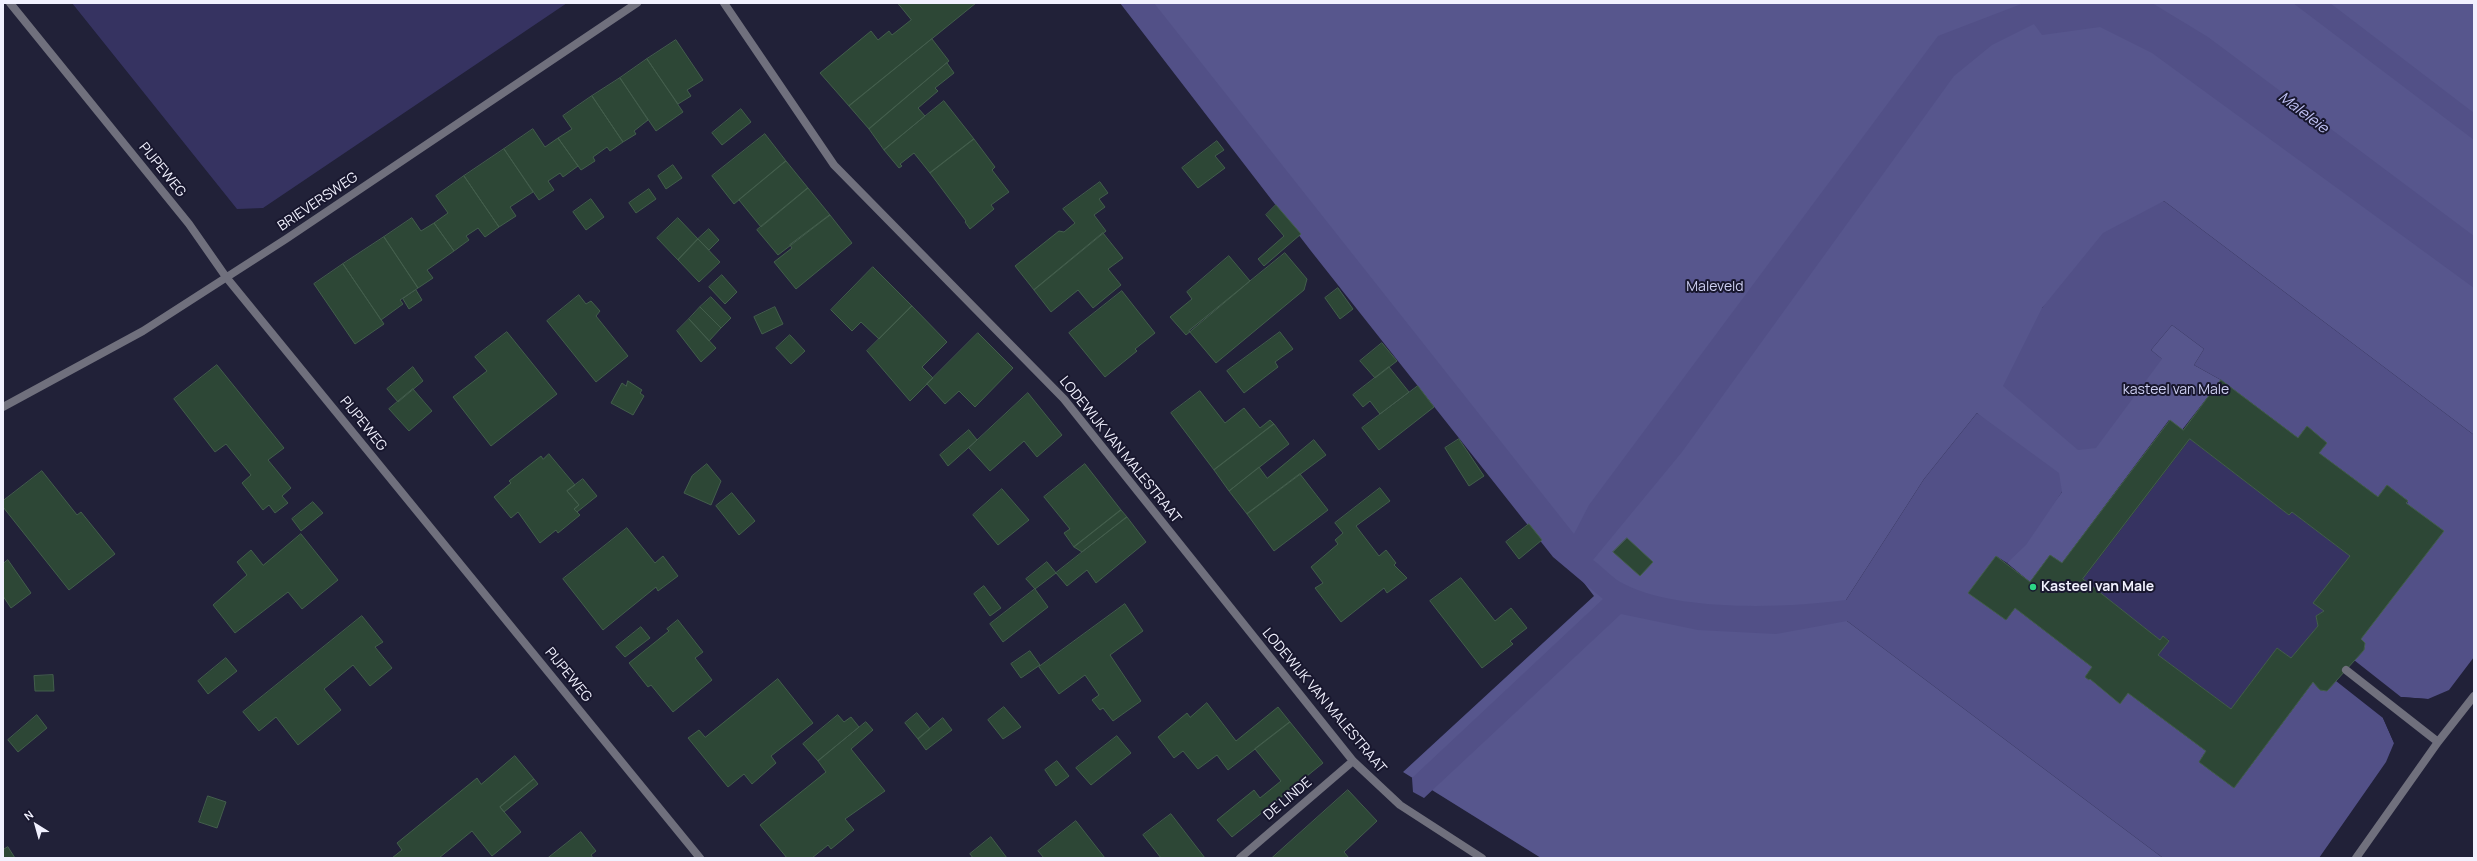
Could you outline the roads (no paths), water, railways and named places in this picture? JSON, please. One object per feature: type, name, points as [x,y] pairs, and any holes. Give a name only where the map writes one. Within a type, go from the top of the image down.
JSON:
[{"type":"street","name":"PIJPEWEG","points":[[10,3],[188,224],[226,277],[700,858]]},
{"type":"street","name":"BRIEVERSWEG","points":[[3,407],[143,331],[637,3]]},
{"type":"street","name":"LODEWIJK VAN MALESTRAAT","points":[[724,3],[834,165],[1064,399],[1353,761],[1400,806],[1482,858]]},
{"type":"street","points":[[2346,670],[2438,742]]},
{"type":"street","points":[[2356,858],[2438,742],[2474,696]]},
{"type":"street","name":"DE LINDE","points":[[1240,858],[1353,761]]},
{"type":"water","name":"Maleleie","points":[[1120,3],[1154,3],[1574,534],[1589,505],[1938,36],[2024,3],[2152,3],[2208,37],[2474,236],[2474,288],[2152,53],[2100,27],[2042,35],[2034,24],[1992,45],[1954,76],[1682,452],[1593,560],[1624,584],[1647,593],[1673,599],[1733,606],[1794,605],[1846,600],[1924,479],[1977,413],[2059,473],[2062,492],[2026,545],[2007,563],[1996,556],[1969,593],[2006,620],[2015,608],[2092,667],[2085,677],[2089,680],[2090,679],[2120,703],[2128,693],[2206,751],[2199,762],[2234,788],[2313,682],[2320,690],[2327,691],[2364,650],[2365,643],[2361,639],[2408,501],[2387,485],[2378,497],[2319,453],[2327,443],[2307,426],[2298,438],[2221,380],[2194,365],[2204,349],[2172,325],[2151,350],[2162,359],[2096,448],[2078,450],[2003,386],[2042,308],[2103,233],[2164,201],[2474,435],[2474,657],[2449,690],[2428,699],[2401,697],[2383,718],[2394,743],[2386,762],[2319,858],[2163,858],[1847,621],[1776,634],[1698,630],[1621,614],[1424,798],[1413,792],[1412,778],[1603,599],[1553,557],[1311,251]]},
{"type":"water","points":[[2293,3],[2330,3],[2474,113],[2474,140]]},
{"type":"place","name":"Kasteel van Male","points":[[2033,587]]},
{"type":"park label","name":"Maleveld","points":[[1715,287]]},
{"type":"park label","name":"kasteel van Male","points":[[2176,390]]}]
